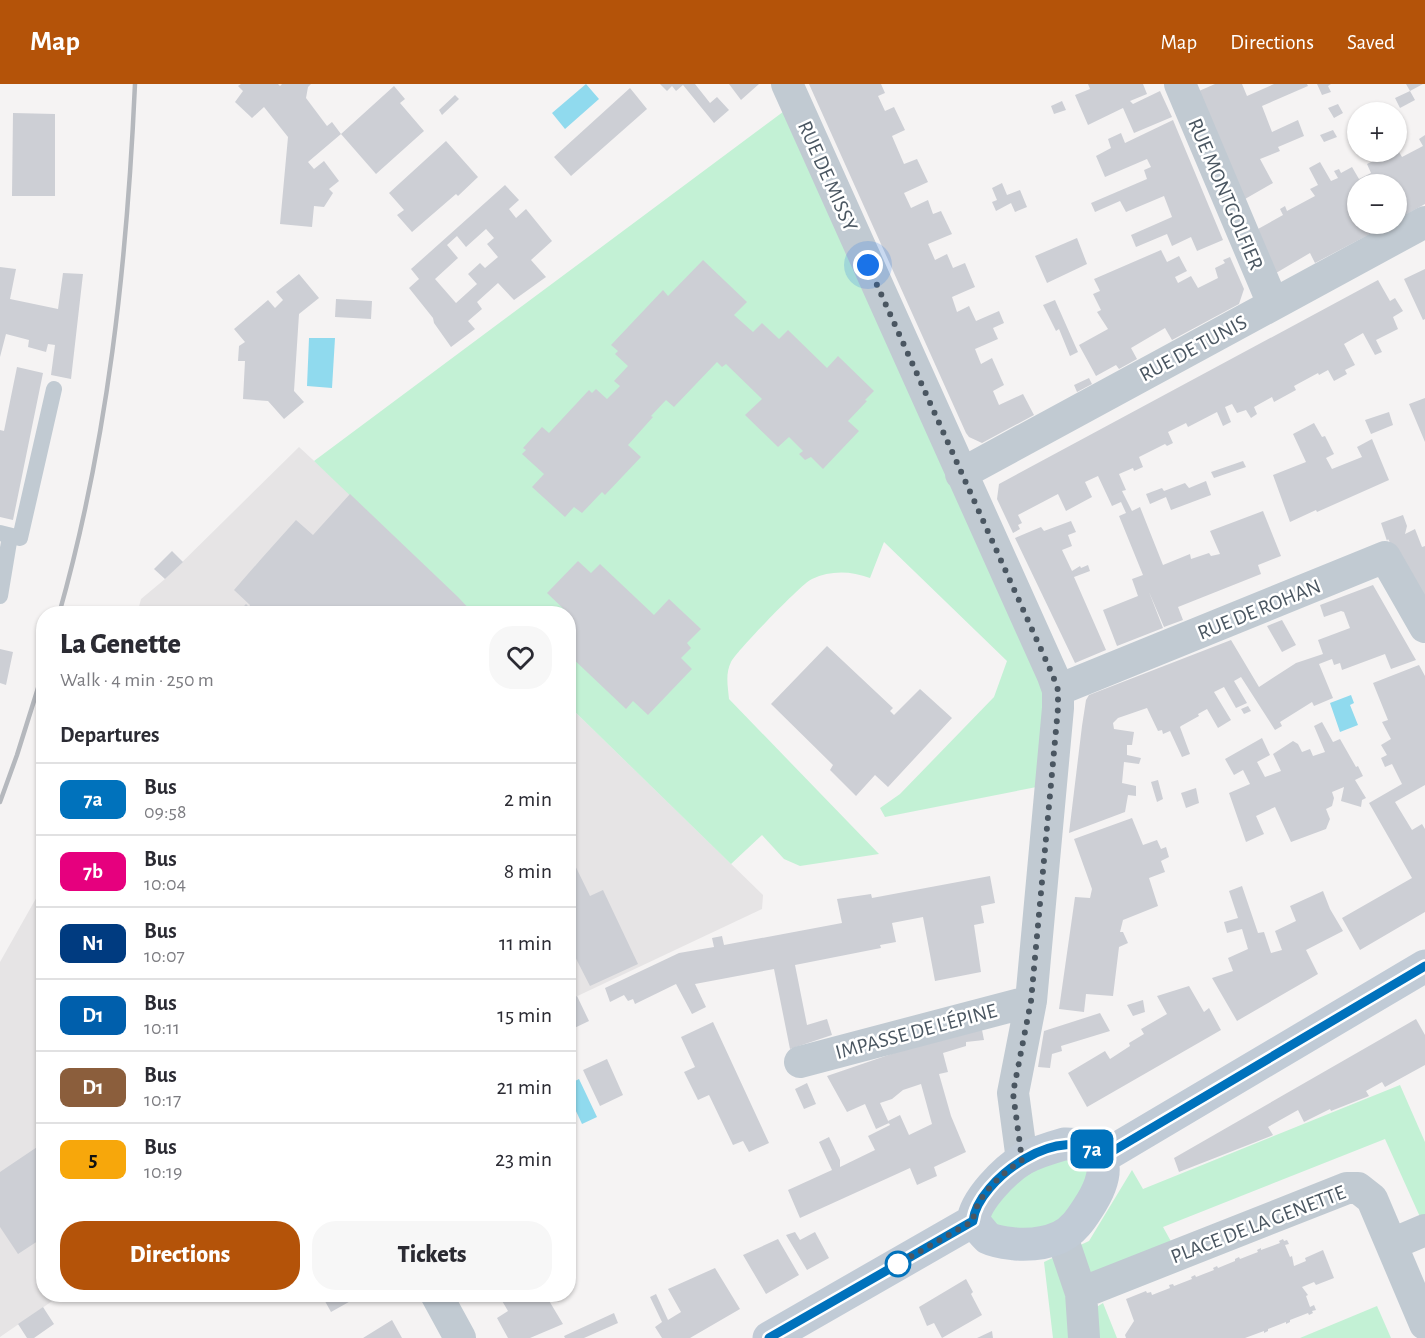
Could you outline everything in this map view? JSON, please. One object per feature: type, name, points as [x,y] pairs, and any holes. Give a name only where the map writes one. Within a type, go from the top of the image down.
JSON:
[{"type":"main road","points":[[1101,1158],[1425,966]]},
{"type":"main road","points":[[1064,1144],[1080,1144],[1094,1150],[1101,1158],[1105,1173],[1101,1186],[1080,1221],[1062,1237],[1037,1243],[1000,1242],[988,1238],[973,1221],[974,1209],[984,1196],[1022,1160],[1064,1144]]},
{"type":"main road","points":[[769,1338],[973,1221]]},
{"type":"street","name":"RUE DE MISSY","points":[[787,84],[1058,690],[1031,1001],[1013,1093],[1022,1160]]},
{"type":"street","name":"RUE MONTGOLFIER","points":[[1180,84],[1273,304]]},
{"type":"street","name":"RUE DE TUNIS","points":[[962,474],[1425,222]]},
{"type":"street","name":"RUE DE ROHAN","points":[[1058,690],[1385,558],[1425,627]]},
{"type":"street","name":"IMPASSE DE L'ÉPINE","points":[[800,1062],[1031,1001]]},
{"type":"street","name":"PLACE DE LA GENETTE","points":[[1081,1293],[1347,1188],[1358,1188],[1372,1199],[1425,1324]]},
{"type":"street","points":[[1392,1244],[1425,1230]]},
{"type":"street","points":[[1062,1237],[1081,1293],[1084,1338]]},
{"type":"street","points":[[440,1302],[460,1338]]},
{"type":"lane","points":[[0,596],[5,534],[20,538],[54,388]]},
{"type":"shaded area","points":[[299,447],[466,606],[139,606],[141,599],[165,579]]},
{"type":"shaded area","points":[[576,713],[763,895],[762,909],[576,997]]},
{"type":"shaded area","points":[[36,898],[36,1302],[51,1302],[0,1337],[0,962]]},
{"type":"green space","points":[[795,103],[1053,676],[1052,784],[885,817],[880,808],[900,794],[994,697],[1007,661],[884,542],[870,578],[856,574],[834,573],[819,576],[806,583],[770,618],[731,662],[727,680],[729,699],[879,854],[800,866],[784,859],[762,835],[731,864],[576,713],[576,606],[466,606],[314,461]]},
{"type":"green space","points":[[1400,1085],[1425,1142],[1425,1228],[1385,1139],[1163,1227],[1178,1254],[1081,1293],[1085,1338],[1053,1338],[1044,1262],[1089,1241],[1132,1170],[1143,1189]]},
{"type":"green space","points":[[1094,1150],[1093,1201],[1021,1244],[974,1209],[1011,1168]]},
{"type":"green space","points":[[1103,1303],[1117,1338],[1098,1338],[1095,1308]]},
{"type":"green space","points":[[1377,1306],[1391,1338],[1300,1338]]},
{"type":"water","points":[[586,84],[599,99],[565,129],[552,113]]},
{"type":"water","points":[[309,338],[335,338],[332,388],[307,386]]},
{"type":"water","points":[[1351,695],[1354,703],[1350,705],[1358,725],[1340,732],[1330,703]]},
{"type":"water","points":[[579,1079],[597,1117],[582,1124],[576,1111],[576,1080]]},
{"type":"building","points":[[241,84],[278,84],[280,86],[282,84],[311,84],[308,87],[306,98],[327,126],[332,122],[341,134],[308,162],[314,169],[324,161],[339,181],[329,189],[333,193],[324,207],[314,206],[312,227],[280,224],[288,137],[264,107],[252,118],[235,102],[243,91],[238,86]]},
{"type":"building","points":[[660,84],[695,84],[710,103],[717,97],[729,110],[714,123],[683,85],[676,91],[672,86],[667,91]]},
{"type":"building","points":[[729,84],[759,84],[741,100]]},
{"type":"building","points":[[809,84],[881,84],[885,93],[878,96],[885,111],[894,107],[905,130],[892,136],[904,164],[917,159],[928,182],[904,193],[911,208],[928,200],[933,214],[941,211],[952,234],[928,244],[935,260],[947,254],[953,268],[965,263],[975,287],[952,297],[957,312],[969,306],[976,321],[999,311],[1004,323],[993,328],[998,339],[975,349],[981,364],[992,358],[1004,385],[993,391],[999,405],[1023,394],[1034,415],[982,443],[969,437],[966,433]]},
{"type":"building","points":[[1088,84],[1143,84],[1147,94],[1130,101],[1133,104],[1160,91],[1172,117],[1134,133],[1123,108],[1088,125],[1075,95],[1090,89]]},
{"type":"building","points":[[1215,84],[1242,84],[1247,96],[1274,84],[1307,84],[1308,86],[1262,106],[1272,132],[1298,120],[1304,136],[1278,147],[1280,151],[1260,159],[1273,183],[1245,199],[1199,91]]},
{"type":"building","points":[[1317,84],[1331,84],[1328,86],[1331,92],[1322,95]]},
{"type":"building","points":[[1406,84],[1423,84],[1410,91]]},
{"type":"building","points":[[394,86],[405,99],[400,103],[424,131],[376,174],[341,134]]},
{"type":"building","points":[[630,88],[647,109],[571,176],[554,157]]},
{"type":"building","points":[[1410,91],[1415,100],[1407,104],[1407,102],[1397,102],[1395,98]]},
{"type":"building","points":[[455,95],[459,99],[442,115],[439,110]]},
{"type":"building","points":[[1062,101],[1066,110],[1054,114],[1051,106]]},
{"type":"building","points":[[1338,104],[1343,113],[1334,118],[1328,108]]},
{"type":"building","points":[[13,113],[55,114],[55,196],[12,196]]},
{"type":"building","points":[[1173,120],[1223,240],[1197,251],[1191,237],[1172,246],[1167,234],[1136,247],[1131,235],[1172,217],[1164,196],[1126,212],[1120,201],[1095,212],[1091,203],[1147,179],[1144,170],[1151,167],[1147,159],[1105,177],[1096,156],[1111,148],[1108,139],[1121,133],[1125,143]]},
{"type":"building","points":[[1333,130],[1337,137],[1324,142],[1320,135]]},
{"type":"building","points":[[1425,135],[1425,204],[1407,214],[1407,174],[1369,174],[1371,173],[1367,164],[1407,162],[1407,154],[1423,146],[1419,139]]},
{"type":"building","points":[[446,141],[478,177],[412,232],[397,215],[404,210],[389,193]]},
{"type":"building","points":[[1320,162],[1331,181],[1338,178],[1334,171],[1339,169],[1341,173],[1352,167],[1356,174],[1347,174],[1347,234],[1370,234],[1315,263],[1310,253],[1276,273],[1258,229],[1283,215],[1280,209],[1285,206],[1287,211],[1315,196],[1310,189],[1318,185],[1309,168]]},
{"type":"building","points":[[1002,183],[1007,195],[1020,190],[1027,207],[1015,212],[1011,203],[996,211],[992,202],[997,200],[992,188]]},
{"type":"building","points":[[505,185],[519,200],[509,209],[516,218],[526,209],[552,241],[531,260],[546,277],[514,300],[498,283],[477,302],[482,309],[468,321],[475,329],[451,347],[433,318],[409,288],[419,279],[411,269]],"holes":[[[486,229],[494,238],[487,244],[498,257],[485,268],[480,263],[468,274],[477,284],[456,303],[435,279],[458,258],[447,245],[457,236],[466,247]]]},
{"type":"building","points":[[1077,238],[1087,264],[1047,283],[1035,256]]},
{"type":"building","points":[[1161,250],[1167,262],[1179,256],[1187,271],[1175,277],[1178,283],[1191,276],[1198,288],[1218,278],[1215,268],[1225,263],[1223,260],[1230,257],[1244,289],[1239,304],[1172,340],[1165,328],[1131,348],[1137,359],[1119,369],[1116,365],[1096,376],[1079,345],[1108,329],[1097,312],[1101,310],[1093,294],[1100,291],[1094,279]]},
{"type":"building","points":[[703,260],[747,302],[734,315],[753,332],[762,323],[779,339],[788,330],[827,368],[838,356],[874,391],[848,421],[859,431],[823,469],[811,457],[805,460],[799,454],[803,451],[789,437],[778,447],[745,415],[762,399],[726,364],[722,367],[717,362],[674,407],[666,400],[651,416],[653,417],[628,445],[641,457],[605,495],[602,492],[582,513],[574,507],[565,517],[532,487],[544,474],[522,454],[526,450],[523,448],[542,427],[549,433],[589,390],[592,393],[596,389],[607,399],[620,386],[614,381],[628,366],[615,354],[618,351],[611,345],[663,290],[668,296]]},
{"type":"building","points":[[0,267],[16,269],[10,299],[58,309],[63,273],[83,274],[71,379],[51,375],[55,345],[48,344],[46,352],[28,347],[29,340],[6,334],[0,357]]},
{"type":"building","points":[[1425,269],[1425,319],[1423,320],[1404,279]]},
{"type":"building","points":[[299,274],[319,298],[299,314],[294,391],[304,402],[284,419],[268,401],[243,399],[245,361],[238,361],[239,346],[245,342],[234,329],[268,300],[275,308],[283,300],[276,292]]},
{"type":"building","points":[[1378,280],[1390,301],[1395,298],[1403,311],[1393,317],[1398,329],[1376,340],[1382,352],[1375,355],[1363,333],[1344,344],[1355,365],[1345,370],[1347,374],[1334,381],[1328,370],[1319,375],[1318,373],[1294,386],[1296,390],[1274,402],[1272,397],[1254,407],[1257,414],[1251,418],[1246,410],[1237,413],[1232,404],[1225,407],[1231,422],[1223,426],[1217,412],[1188,427],[1186,423],[1168,432],[1173,443],[1167,446],[1165,444],[1139,457],[1143,467],[1134,471],[1133,468],[1119,474],[1126,490],[1122,491],[1132,511],[1140,507],[1163,565],[1190,554],[1191,559],[1209,553],[1211,556],[1220,554],[1210,531],[1263,511],[1281,556],[1258,565],[1261,574],[1178,607],[1183,620],[1164,627],[1149,592],[1163,628],[1117,646],[1103,610],[1138,596],[1132,579],[1143,575],[1119,516],[1126,513],[1121,502],[1112,506],[1098,476],[1085,482],[1092,497],[1066,511],[1058,494],[1018,515],[1022,523],[1018,525],[1020,529],[1013,533],[997,499],[999,484]]},
{"type":"building","points":[[336,299],[372,301],[371,319],[335,317]]},
{"type":"building","points":[[1055,300],[1078,352],[1070,356],[1059,329],[1056,331],[1043,305]]},
{"type":"building","points":[[17,367],[43,373],[13,520],[0,517],[0,430],[4,431]]},
{"type":"building","points":[[1089,378],[1092,384],[1077,392],[1074,385]]},
{"type":"building","points":[[1425,398],[1425,442],[1409,404]]},
{"type":"building","points":[[1389,412],[1393,425],[1371,434],[1365,420]]},
{"type":"building","points":[[1314,423],[1322,437],[1325,436],[1334,454],[1326,458],[1332,469],[1362,457],[1357,447],[1372,439],[1389,480],[1290,522],[1273,475],[1306,462],[1293,434]]},
{"type":"building","points":[[1243,461],[1246,467],[1214,478],[1211,472]]},
{"type":"building","points":[[1206,481],[1211,495],[1171,510],[1166,497],[1150,504],[1146,494],[1162,488],[1164,491],[1185,483],[1189,488]]},
{"type":"building","points":[[350,494],[466,606],[250,606],[234,590],[296,520],[313,535]]},
{"type":"building","points":[[1403,515],[1407,526],[1405,534],[1415,529],[1422,547],[1425,546],[1425,604],[1388,539],[1387,541],[1381,523]]},
{"type":"building","points":[[1071,521],[1076,532],[1068,535],[1072,546],[1062,550],[1072,571],[1080,566],[1081,568],[1088,565],[1090,571],[1074,577],[1106,650],[1075,663],[1015,538],[1041,527],[1044,531]]},
{"type":"building","points":[[172,551],[183,562],[165,579],[154,569]]},
{"type":"building","points":[[578,561],[591,573],[600,564],[654,615],[669,599],[701,629],[687,643],[691,648],[681,658],[692,669],[648,715],[633,701],[626,709],[576,662],[576,606],[561,606],[547,593]]},
{"type":"building","points":[[1373,585],[1416,660],[1391,669],[1385,654],[1342,670],[1340,663],[1334,665],[1332,659],[1319,664],[1333,698],[1314,706],[1312,702],[1280,722],[1282,726],[1275,730],[1241,677],[1234,681],[1247,703],[1236,708],[1224,687],[1214,692],[1231,720],[1218,728],[1207,709],[1181,726],[1190,754],[1182,757],[1170,731],[1163,734],[1162,730],[1158,731],[1147,708],[1118,718],[1113,723],[1114,729],[1134,732],[1132,745],[1127,745],[1127,755],[1141,758],[1139,764],[1124,762],[1122,783],[1136,786],[1136,796],[1128,795],[1125,812],[1069,833],[1082,726],[1086,700],[1089,695],[1231,640],[1259,687],[1296,663],[1323,654],[1318,640],[1350,628],[1344,612],[1324,617],[1320,605]]},
{"type":"building","points":[[1282,620],[1296,645],[1282,652],[1267,626]]},
{"type":"building","points":[[827,646],[893,708],[890,711],[894,715],[920,689],[952,718],[888,787],[875,775],[856,796],[830,770],[833,765],[771,704]]},
{"type":"building","points":[[0,649],[13,652],[6,685],[0,683]]},
{"type":"building","points":[[1419,665],[1425,676],[1425,785],[1395,802],[1412,830],[1422,824],[1425,829],[1425,912],[1360,950],[1342,918],[1412,878],[1369,803],[1402,784],[1392,764],[1385,767],[1381,758],[1387,755],[1381,745],[1391,739],[1382,722],[1388,720],[1373,683]]},
{"type":"building","points":[[1248,706],[1251,711],[1244,714],[1241,709]]},
{"type":"building","points":[[1322,722],[1333,742],[1340,739],[1363,776],[1355,780],[1366,798],[1362,800],[1361,807],[1341,801],[1344,787],[1332,792],[1334,798],[1332,806],[1326,809],[1330,819],[1326,829],[1291,842],[1275,807],[1256,816],[1264,834],[1246,842],[1229,793],[1250,784],[1243,770],[1234,775],[1225,759],[1262,738],[1270,755],[1257,762],[1265,777],[1281,771],[1273,754],[1293,741],[1298,744],[1302,752],[1310,749],[1313,756],[1325,752],[1314,726]]},
{"type":"building","points":[[1158,780],[1163,799],[1157,802],[1151,782]]},
{"type":"building","points":[[1196,788],[1199,803],[1186,808],[1181,793]]},
{"type":"building","points":[[1132,818],[1143,845],[1157,840],[1161,849],[1166,847],[1169,857],[1161,861],[1165,872],[1149,878],[1158,906],[1123,920],[1120,932],[1123,932],[1128,943],[1119,947],[1113,996],[1086,994],[1084,1012],[1059,1009],[1075,897],[1090,898],[1092,889],[1074,839]]},
{"type":"building","points":[[576,867],[590,896],[603,890],[638,964],[590,986],[576,959]]},
{"type":"building","points":[[990,876],[995,903],[981,906],[984,923],[974,925],[981,972],[935,981],[923,917],[892,923],[896,942],[880,945],[881,948],[795,965],[807,1025],[827,1019],[832,1035],[790,1049],[774,969],[695,984],[706,1007],[692,1014],[676,984],[635,1004],[633,999],[628,1001],[624,995],[610,1002],[605,988],[679,953],[714,947],[712,938],[722,936],[724,945],[842,923],[837,899],[871,894],[872,898]]},
{"type":"building","points":[[1242,886],[1258,933],[1264,932],[1271,953],[1282,950],[1275,931],[1296,921],[1290,906],[1323,891],[1343,931],[1306,950],[1318,974],[1237,1021],[1212,978],[1233,971],[1228,958],[1248,949],[1242,929],[1227,933],[1224,922],[1238,918],[1229,891]]},
{"type":"building","points":[[1189,986],[1204,1012],[1209,1008],[1221,1030],[1087,1107],[1068,1073],[1105,1051],[1110,1059],[1130,1046],[1129,1043],[1144,1034],[1141,1029],[1167,1014],[1157,996]]},
{"type":"building","points":[[576,996],[589,1021],[576,1027]]},
{"type":"building","points":[[1143,1000],[1145,1012],[1133,1016],[1127,1005]]},
{"type":"building","points":[[1100,1013],[1110,1031],[1061,1046],[1062,1051],[1052,1054],[1050,1068],[1038,1067],[1044,1031]]},
{"type":"building","points":[[1416,1019],[1425,1035],[1425,1065],[1385,1087],[1382,1082],[1366,1091],[1369,1096],[1331,1111],[1330,1109],[1304,1122],[1298,1110],[1268,1127],[1273,1135],[1179,1172],[1174,1158]]},
{"type":"building","points":[[713,1022],[769,1143],[749,1152],[743,1141],[733,1145],[709,1095],[698,1100],[684,1072],[695,1067],[681,1037]]},
{"type":"building","points":[[982,1030],[984,1040],[966,1042],[966,1046],[943,1053],[948,1072],[939,1074],[951,1116],[966,1152],[934,1167],[937,1176],[917,1185],[910,1168],[800,1218],[788,1190],[832,1170],[819,1142],[829,1137],[840,1160],[840,1167],[875,1150],[868,1136],[890,1125],[889,1123],[876,1129],[865,1104],[847,1112],[827,1076],[944,1036]],"holes":[[[921,1084],[932,1124],[909,1135],[900,1115],[888,1121],[880,1103],[892,1099],[903,1090]]]},
{"type":"building","points":[[607,1059],[623,1095],[600,1106],[583,1070]]},
{"type":"building","points":[[807,1083],[816,1104],[804,1109],[795,1089]]},
{"type":"building","points":[[36,1148],[36,1242],[18,1254],[0,1227],[0,1172]]},
{"type":"building","points":[[795,1232],[800,1240],[815,1232],[829,1258],[807,1270],[786,1235]]},
{"type":"building","points":[[778,1239],[799,1275],[766,1294],[743,1255]]},
{"type":"building","points":[[1283,1239],[1289,1244],[1285,1245],[1290,1257],[1292,1256],[1294,1266],[1323,1250],[1334,1278],[1316,1285],[1314,1282],[1302,1287],[1308,1295],[1306,1296],[1310,1307],[1314,1305],[1316,1310],[1312,1311],[1313,1313],[1290,1320],[1264,1333],[1264,1331],[1245,1338],[1126,1338],[1125,1335],[1134,1321],[1126,1299],[1146,1291],[1151,1292],[1152,1295],[1170,1288],[1169,1285],[1174,1286],[1192,1279],[1191,1277],[1195,1275],[1196,1277],[1214,1270],[1213,1268],[1235,1261],[1239,1257],[1240,1259],[1258,1252],[1257,1250],[1261,1248],[1261,1250],[1280,1243],[1279,1241]]},
{"type":"building","points":[[715,1268],[740,1309],[690,1338],[662,1338],[655,1327],[662,1322],[650,1297],[656,1294],[668,1320],[681,1312],[668,1289]]},
{"type":"building","points":[[966,1279],[982,1315],[942,1338],[934,1323],[927,1326],[919,1307]]},
{"type":"building","points":[[325,1302],[349,1302],[331,1312]]},
{"type":"building","points":[[503,1302],[550,1302],[563,1324],[530,1338],[508,1338],[497,1318],[508,1311]]},
{"type":"building","points":[[43,1307],[54,1324],[34,1338],[27,1338],[18,1324]]},
{"type":"building","points":[[614,1313],[618,1323],[584,1338],[565,1338],[564,1336]]},
{"type":"building","points":[[392,1320],[402,1338],[363,1338]]},
{"type":"building","points":[[992,1331],[993,1338],[977,1338]]},
{"type":"railway","points":[[61,606],[90,483],[112,351],[127,218],[135,84]]},
{"type":"railway","points":[[0,802],[36,694]]},
{"type":"bus line","name":"7a","points":[[769,1338],[973,1221],[974,1209],[984,1196],[1022,1160],[1064,1144],[1080,1144],[1094,1150],[1101,1158],[1425,966]]},
{"type":"route","points":[[868,265],[1058,690],[1031,1001],[1013,1093],[1022,1160],[984,1196],[974,1209],[973,1221],[891,1268],[898,1264]]}]
